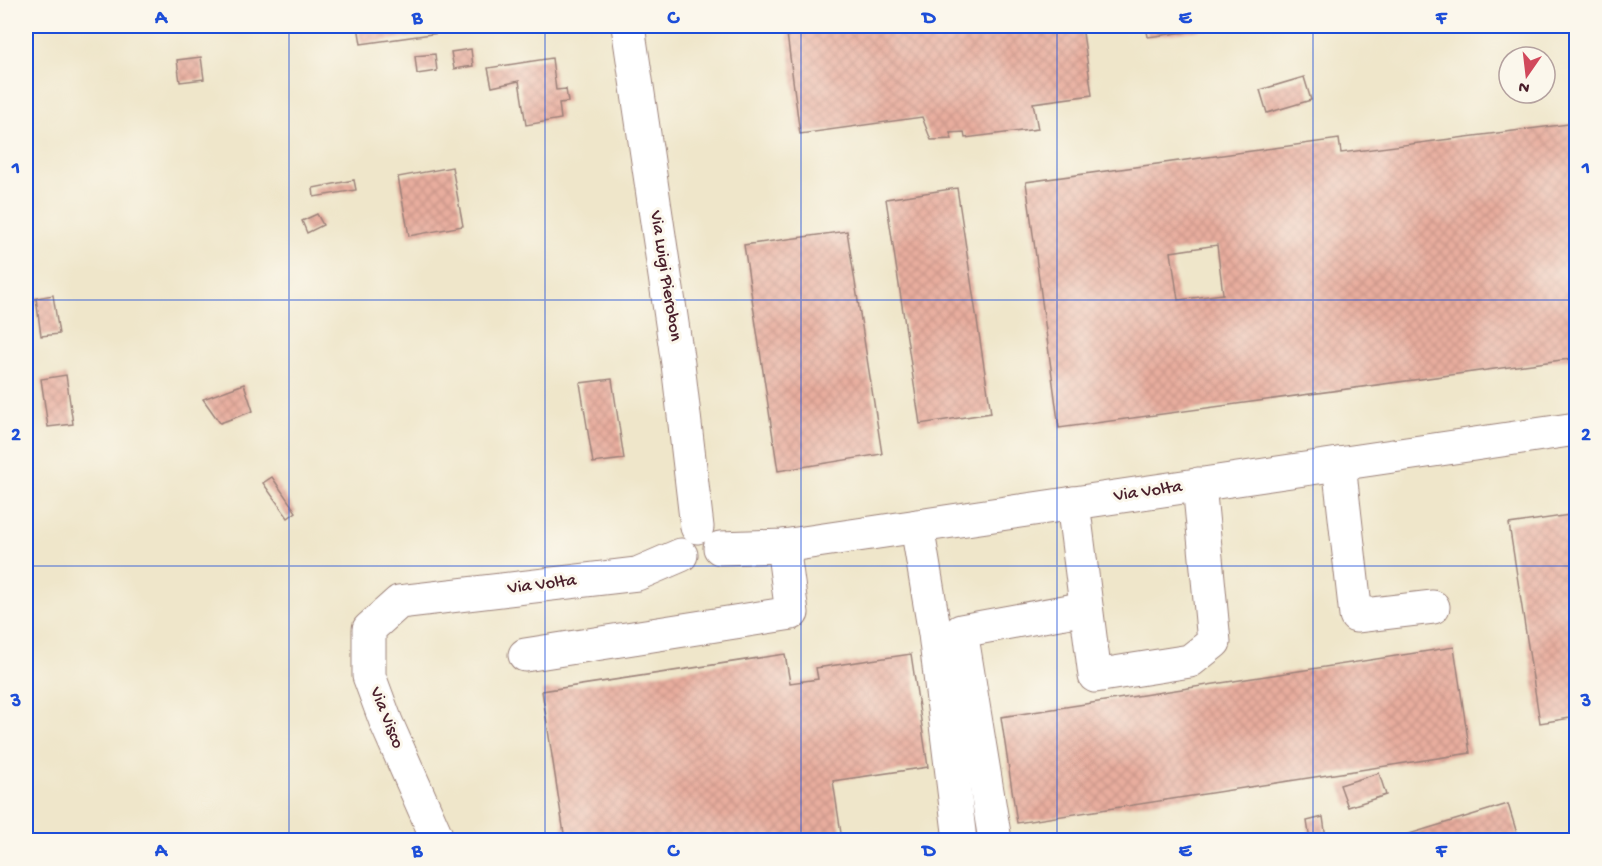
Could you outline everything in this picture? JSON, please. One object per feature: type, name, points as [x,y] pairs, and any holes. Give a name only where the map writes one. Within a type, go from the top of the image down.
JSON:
[{"type":"street","name":"Via Luigi Pierobon","points":[[628,26],[678,364],[708,538]]},
{"type":"street","name":"Via Volta","points":[[399,602],[637,573],[681,555],[692,566],[707,566],[714,562],[708,538],[783,546],[1576,429]]},
{"type":"street","points":[[1339,464],[1356,616],[1434,607]]},
{"type":"street","points":[[1073,503],[1095,676],[1190,661],[1214,642],[1199,484]]},
{"type":"street","points":[[917,526],[935,634],[960,840]]},
{"type":"street","points":[[525,655],[792,614],[783,546]]},
{"type":"street","name":"Via Visco","points":[[399,602],[369,629],[369,676],[386,722],[438,840]]},
{"type":"street","points":[[995,840],[961,631],[1086,608]]},
{"type":"building","points":[[358,26],[481,26],[481,27],[361,44]]},
{"type":"building","points":[[786,26],[1082,26],[1092,95],[1033,103],[1038,129],[965,138],[964,132],[950,133],[952,139],[931,140],[922,117],[800,134]]},
{"type":"building","points":[[1146,26],[1223,26],[1223,27],[1148,37]]},
{"type":"building","points":[[471,49],[473,66],[454,69],[451,52]]},
{"type":"building","points":[[435,54],[437,71],[417,74],[415,56]]},
{"type":"building","points":[[201,57],[204,79],[180,82],[177,60]]},
{"type":"building","points":[[552,58],[556,90],[566,89],[568,102],[559,103],[561,119],[526,125],[519,81],[492,87],[488,68]]},
{"type":"building","points":[[1304,77],[1311,100],[1267,113],[1260,90]]},
{"type":"building","points":[[1576,123],[1576,358],[1059,428],[1026,182],[1339,139],[1341,153]],"holes":[[[1217,245],[1223,294],[1178,300],[1171,252]]]},
{"type":"building","points":[[452,167],[463,226],[409,236],[398,177]]},
{"type":"building","points":[[354,180],[356,190],[314,197],[313,188]]},
{"type":"building","points":[[957,188],[991,413],[920,424],[886,199]]},
{"type":"building","points":[[317,214],[323,225],[307,233],[302,221]]},
{"type":"building","points":[[847,231],[882,454],[778,471],[744,245]]},
{"type":"building","points":[[53,295],[59,334],[41,336],[36,298]]},
{"type":"building","points":[[66,375],[73,424],[48,427],[41,379]]},
{"type":"building","points":[[612,379],[624,459],[593,463],[580,383]]},
{"type":"building","points":[[244,384],[253,411],[220,423],[203,399]]},
{"type":"building","points":[[272,477],[296,512],[288,518],[263,483]]},
{"type":"building","points":[[1576,514],[1576,717],[1540,723],[1509,524]]},
{"type":"building","points":[[1454,647],[1470,753],[1017,823],[1001,717]]},
{"type":"building","points":[[785,654],[790,683],[818,679],[816,668],[911,654],[928,767],[833,781],[842,840],[565,840],[542,691]]},
{"type":"building","points":[[1379,773],[1386,795],[1348,807],[1340,785]]},
{"type":"building","points":[[1508,804],[1519,840],[1396,840],[1396,838]]},
{"type":"building","points":[[1323,817],[1326,838],[1310,840],[1307,821]]}]
